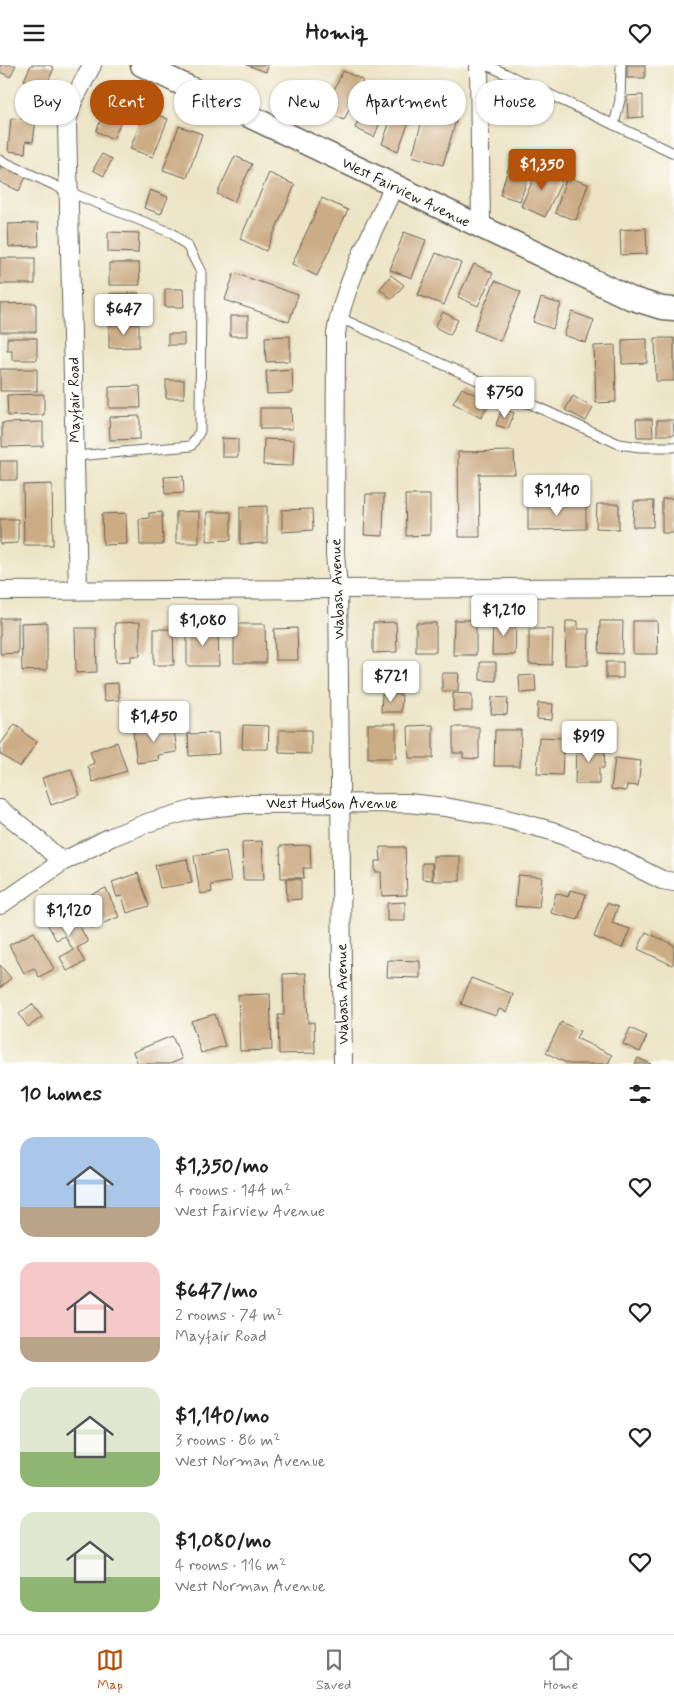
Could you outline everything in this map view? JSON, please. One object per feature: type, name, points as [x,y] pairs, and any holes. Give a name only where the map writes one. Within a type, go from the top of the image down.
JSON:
[{"type":"street","name":"Mayfair Road","points":[[78,590],[68,114],[92,65]]},
{"type":"street","name":"West Fairview Avenue","points":[[142,65],[630,298],[662,308],[674,309]]},
{"type":"street","points":[[479,65],[481,228]]},
{"type":"street","name":"Wabash Avenue","points":[[343,1064],[338,588],[335,554],[334,380],[336,334],[338,317],[346,291],[394,186]]},
{"type":"street","points":[[0,591],[674,587]]},
{"type":"street","name":"West Hudson Avenue","points":[[0,905],[62,862],[111,837],[150,822],[192,810],[245,804],[408,803],[445,807],[499,817],[552,831],[616,857],[662,880],[674,882]]},
{"type":"street","points":[[0,809],[34,836],[62,862]]},
{"type":"lane","points":[[487,65],[674,153]]},
{"type":"lane","points":[[614,125],[620,100],[621,65]]},
{"type":"lane","points":[[0,160],[69,192],[172,233],[188,247],[201,272],[200,431],[191,446],[76,456]]},
{"type":"lane","points":[[338,317],[619,444],[640,447],[674,447]]},
{"type":"building","points":[[0,65],[16,65],[10,77],[0,72]]},
{"type":"building","points":[[31,65],[49,65],[54,68],[49,80],[24,80]]},
{"type":"building","points":[[247,65],[268,65],[266,72]]},
{"type":"building","points":[[627,65],[645,65],[645,78],[627,78]]},
{"type":"building","points":[[343,71],[363,80],[348,80],[348,112],[344,120],[338,117],[338,82]]},
{"type":"building","points":[[643,95],[643,117],[628,118],[627,96]]},
{"type":"building","points":[[164,117],[168,119],[153,157],[130,149],[139,125],[164,125]]},
{"type":"building","points":[[11,118],[15,118],[15,125],[35,125],[33,142],[26,141],[25,153],[8,151]]},
{"type":"building","points":[[99,125],[119,125],[113,139],[96,131]]},
{"type":"building","points":[[356,125],[379,125],[374,137],[355,128]]},
{"type":"building","points":[[389,125],[408,125],[398,151],[382,144]]},
{"type":"building","points":[[421,125],[455,125],[443,165],[412,156]]},
{"type":"building","points":[[179,126],[202,134],[187,178],[163,170]]},
{"type":"building","points":[[102,154],[112,159],[104,176],[93,170]]},
{"type":"building","points":[[235,156],[252,164],[234,202],[217,194]]},
{"type":"building","points":[[511,159],[532,166],[520,201],[500,195]]},
{"type":"building","points":[[0,163],[27,175],[19,191],[0,182]]},
{"type":"building","points":[[540,165],[564,176],[545,217],[521,206]]},
{"type":"building","points":[[269,173],[295,185],[266,251],[240,239]]},
{"type":"building","points":[[567,177],[588,184],[576,220],[555,213]]},
{"type":"building","points":[[150,190],[168,197],[161,214],[144,208]]},
{"type":"building","points":[[322,198],[348,210],[317,276],[292,264]]},
{"type":"building","points":[[38,223],[39,246],[9,247],[8,224]]},
{"type":"building","points":[[646,228],[647,254],[621,255],[620,230]]},
{"type":"building","points":[[108,232],[139,233],[138,253],[108,252]]},
{"type":"building","points":[[404,232],[426,240],[412,278],[390,270]]},
{"type":"building","points":[[436,253],[461,263],[444,305],[418,295]]},
{"type":"building","points":[[0,258],[35,258],[35,284],[0,284]]},
{"type":"building","points":[[109,263],[139,263],[140,285],[109,285]]},
{"type":"building","points":[[474,264],[493,273],[478,306],[458,297]]},
{"type":"building","points":[[234,273],[298,295],[289,322],[225,300]]},
{"type":"building","points":[[391,275],[404,285],[392,299],[380,289]]},
{"type":"building","points":[[495,281],[521,292],[500,341],[474,330]]},
{"type":"building","points":[[165,289],[183,289],[184,307],[165,307]]},
{"type":"building","points":[[139,293],[140,315],[109,316],[109,294]]},
{"type":"building","points":[[541,298],[561,304],[553,329],[533,322]]},
{"type":"building","points":[[36,303],[36,332],[0,332],[0,304]]},
{"type":"building","points":[[443,312],[458,320],[450,335],[435,327]]},
{"type":"building","points":[[572,312],[594,320],[586,343],[564,335]]},
{"type":"building","points":[[230,316],[248,316],[248,336],[230,336]]},
{"type":"building","points":[[139,324],[139,347],[109,348],[109,325]]},
{"type":"building","points":[[168,334],[184,334],[184,345],[168,345]]},
{"type":"building","points":[[290,336],[290,361],[266,362],[265,337]]},
{"type":"building","points":[[7,338],[37,338],[37,360],[12,360],[12,350],[7,350]]},
{"type":"building","points":[[655,338],[674,338],[674,381],[656,381]]},
{"type":"building","points":[[647,339],[647,363],[622,364],[622,340]]},
{"type":"building","points":[[615,345],[616,402],[596,403],[594,346]]},
{"type":"building","points":[[0,369],[37,369],[37,391],[0,391]]},
{"type":"building","points":[[292,369],[293,393],[267,394],[266,371]]},
{"type":"building","points":[[166,380],[184,380],[184,398],[166,398]]},
{"type":"building","points":[[140,386],[141,408],[109,408],[109,387]]},
{"type":"building","points":[[462,388],[489,402],[481,418],[453,403]]},
{"type":"building","points":[[44,394],[44,415],[8,416],[7,395]]},
{"type":"building","points":[[573,396],[593,408],[586,421],[565,410]]},
{"type":"building","points":[[260,408],[291,408],[292,429],[260,429]]},
{"type":"building","points":[[502,408],[514,413],[508,429],[496,425]]},
{"type":"building","points":[[140,416],[140,439],[110,440],[109,417]]},
{"type":"building","points":[[636,419],[652,419],[653,437],[637,437]]},
{"type":"building","points":[[657,420],[673,420],[674,435],[657,435]]},
{"type":"building","points":[[43,422],[43,446],[2,447],[2,423]]},
{"type":"building","points":[[222,438],[238,439],[238,457],[222,457]]},
{"type":"building","points":[[264,439],[294,440],[293,466],[263,465]]},
{"type":"building","points":[[514,451],[515,474],[479,474],[480,537],[459,537],[458,452]]},
{"type":"building","points":[[0,461],[17,461],[17,480],[0,480]]},
{"type":"building","points":[[183,476],[184,493],[165,494],[164,477]]},
{"type":"building","points":[[52,484],[53,545],[24,545],[23,485]]},
{"type":"building","points":[[366,494],[384,494],[383,536],[364,535]]},
{"type":"building","points":[[405,495],[430,495],[430,535],[406,536]]},
{"type":"building","points":[[674,498],[674,533],[662,533],[662,499]]},
{"type":"building","points":[[634,501],[654,501],[653,527],[633,527]]},
{"type":"building","points":[[586,504],[586,529],[528,530],[528,505]]},
{"type":"building","points":[[597,504],[619,504],[619,529],[596,528]]},
{"type":"building","points":[[267,506],[267,543],[240,544],[240,507]]},
{"type":"building","points":[[312,509],[313,530],[282,532],[282,510]]},
{"type":"building","points":[[199,511],[199,543],[176,543],[176,512]]},
{"type":"building","points":[[162,512],[163,545],[140,545],[139,519],[149,518],[149,513]]},
{"type":"building","points":[[207,512],[231,512],[231,540],[207,541]]},
{"type":"building","points":[[126,513],[127,544],[103,545],[102,514]]},
{"type":"building","points":[[0,519],[18,519],[18,543],[0,544]]},
{"type":"building","points":[[0,618],[18,618],[18,653],[0,654]]},
{"type":"building","points":[[493,619],[516,620],[515,655],[492,655]]},
{"type":"building","points":[[454,620],[476,620],[476,655],[453,655]]},
{"type":"building","points":[[566,621],[578,621],[578,629],[589,629],[588,665],[565,665]]},
{"type":"building","points":[[600,621],[623,621],[622,654],[599,653]]},
{"type":"building","points":[[633,621],[657,621],[658,654],[633,654]]},
{"type":"building","points":[[47,622],[47,670],[22,671],[21,623]]},
{"type":"building","points":[[140,622],[140,656],[131,656],[131,661],[116,662],[115,623]]},
{"type":"building","points":[[396,622],[397,652],[373,653],[373,623]]},
{"type":"building","points":[[416,623],[436,623],[436,652],[416,652]]},
{"type":"building","points":[[234,624],[265,624],[266,663],[234,663]]},
{"type":"building","points":[[218,627],[219,666],[187,666],[187,628]]},
{"type":"building","points":[[75,628],[96,628],[97,672],[76,673]]},
{"type":"building","points":[[297,628],[298,660],[275,660],[274,629]]},
{"type":"building","points":[[154,629],[173,629],[174,665],[154,665]]},
{"type":"building","points":[[529,629],[553,629],[552,665],[529,664]]},
{"type":"building","points":[[480,662],[496,662],[496,681],[480,680]]},
{"type":"building","points":[[606,662],[623,662],[623,678],[606,678]]},
{"type":"building","points":[[442,673],[459,673],[458,691],[442,691]]},
{"type":"building","points":[[535,675],[536,692],[520,693],[519,676]]},
{"type":"building","points":[[118,683],[119,700],[104,701],[103,684]]},
{"type":"building","points":[[453,693],[472,694],[472,711],[453,711]]},
{"type":"building","points":[[382,694],[402,695],[401,712],[381,712]]},
{"type":"building","points":[[492,697],[508,698],[507,715],[491,714]]},
{"type":"building","points":[[538,703],[553,704],[552,720],[537,719]]},
{"type":"building","points":[[161,719],[163,732],[174,730],[177,752],[158,755],[159,760],[137,763],[133,732],[151,730],[150,720]]},
{"type":"building","points":[[15,724],[37,742],[20,767],[0,754],[0,745]]},
{"type":"building","points":[[368,724],[396,724],[396,758],[368,758]]},
{"type":"building","points":[[243,725],[269,726],[268,749],[242,749]]},
{"type":"building","points":[[433,725],[433,758],[409,758],[408,726]]},
{"type":"building","points":[[453,727],[479,727],[479,759],[463,758],[463,753],[453,753]]},
{"type":"building","points":[[279,730],[311,730],[311,754],[279,753]]},
{"type":"building","points":[[495,730],[521,730],[520,766],[494,766]]},
{"type":"building","points":[[218,733],[219,754],[189,756],[188,734]]},
{"type":"building","points":[[539,737],[564,738],[562,775],[537,774]]},
{"type":"building","points":[[117,742],[127,771],[93,782],[88,766],[94,763],[90,751]]},
{"type":"building","points":[[576,743],[605,744],[604,768],[599,768],[599,784],[575,784]]},
{"type":"building","points":[[615,758],[641,761],[638,786],[627,785],[626,791],[611,789]]},
{"type":"building","points":[[71,769],[80,795],[51,805],[42,778]]},
{"type":"building","points":[[262,841],[264,880],[243,880],[242,842]]},
{"type":"building","points":[[310,845],[311,868],[303,868],[304,878],[281,878],[280,846]]},
{"type":"building","points":[[380,847],[405,847],[407,895],[382,896],[381,872],[375,872],[375,861],[381,861]]},
{"type":"building","points":[[226,851],[231,882],[211,885],[212,892],[200,894],[194,856]]},
{"type":"building","points":[[433,856],[460,856],[460,881],[433,881]]},
{"type":"building","points":[[187,859],[192,883],[160,888],[155,865]]},
{"type":"building","points":[[422,863],[432,863],[432,880],[422,879]]},
{"type":"building","points":[[138,873],[149,906],[127,913],[122,896],[117,897],[112,882]]},
{"type":"building","points":[[518,875],[542,877],[539,908],[515,906]]},
{"type":"building","points":[[286,879],[301,879],[301,899],[287,900]]},
{"type":"building","points":[[106,888],[119,917],[92,928],[80,899]]},
{"type":"building","points":[[570,890],[586,894],[578,920],[551,913],[556,893],[568,897]]},
{"type":"building","points":[[405,902],[405,921],[387,921],[387,903]]},
{"type":"building","points":[[607,903],[618,907],[612,923],[630,929],[622,948],[594,937]]},
{"type":"building","points":[[70,908],[88,942],[77,948],[85,962],[67,971],[60,957],[73,950],[65,936],[56,940],[46,921]]},
{"type":"building","points":[[34,932],[54,969],[39,977],[34,968],[24,973],[9,945]]},
{"type":"building","points":[[646,932],[674,945],[674,961],[672,965],[638,949]]},
{"type":"building","points":[[388,960],[420,961],[420,978],[387,977]]},
{"type":"building","points":[[0,965],[11,978],[0,988]]},
{"type":"building","points":[[306,973],[308,1023],[314,1022],[315,1053],[279,1054],[278,1015],[284,1015],[283,974]]},
{"type":"building","points":[[471,978],[513,994],[507,1012],[499,1009],[496,1016],[461,1004]]},
{"type":"building","points":[[270,994],[272,1050],[240,1051],[238,995]]},
{"type":"building","points":[[32,1004],[42,1017],[28,1027],[19,1014]]},
{"type":"building","points":[[215,1014],[225,1046],[201,1053],[191,1021]]},
{"type":"building","points":[[561,1022],[580,1031],[576,1038],[612,1055],[608,1064],[569,1064],[546,1053]]},
{"type":"building","points":[[630,1028],[647,1036],[640,1052],[623,1044]]},
{"type":"building","points":[[172,1036],[182,1059],[170,1064],[138,1064],[133,1052]]},
{"type":"building","points":[[638,1058],[651,1064],[635,1064]]}]
